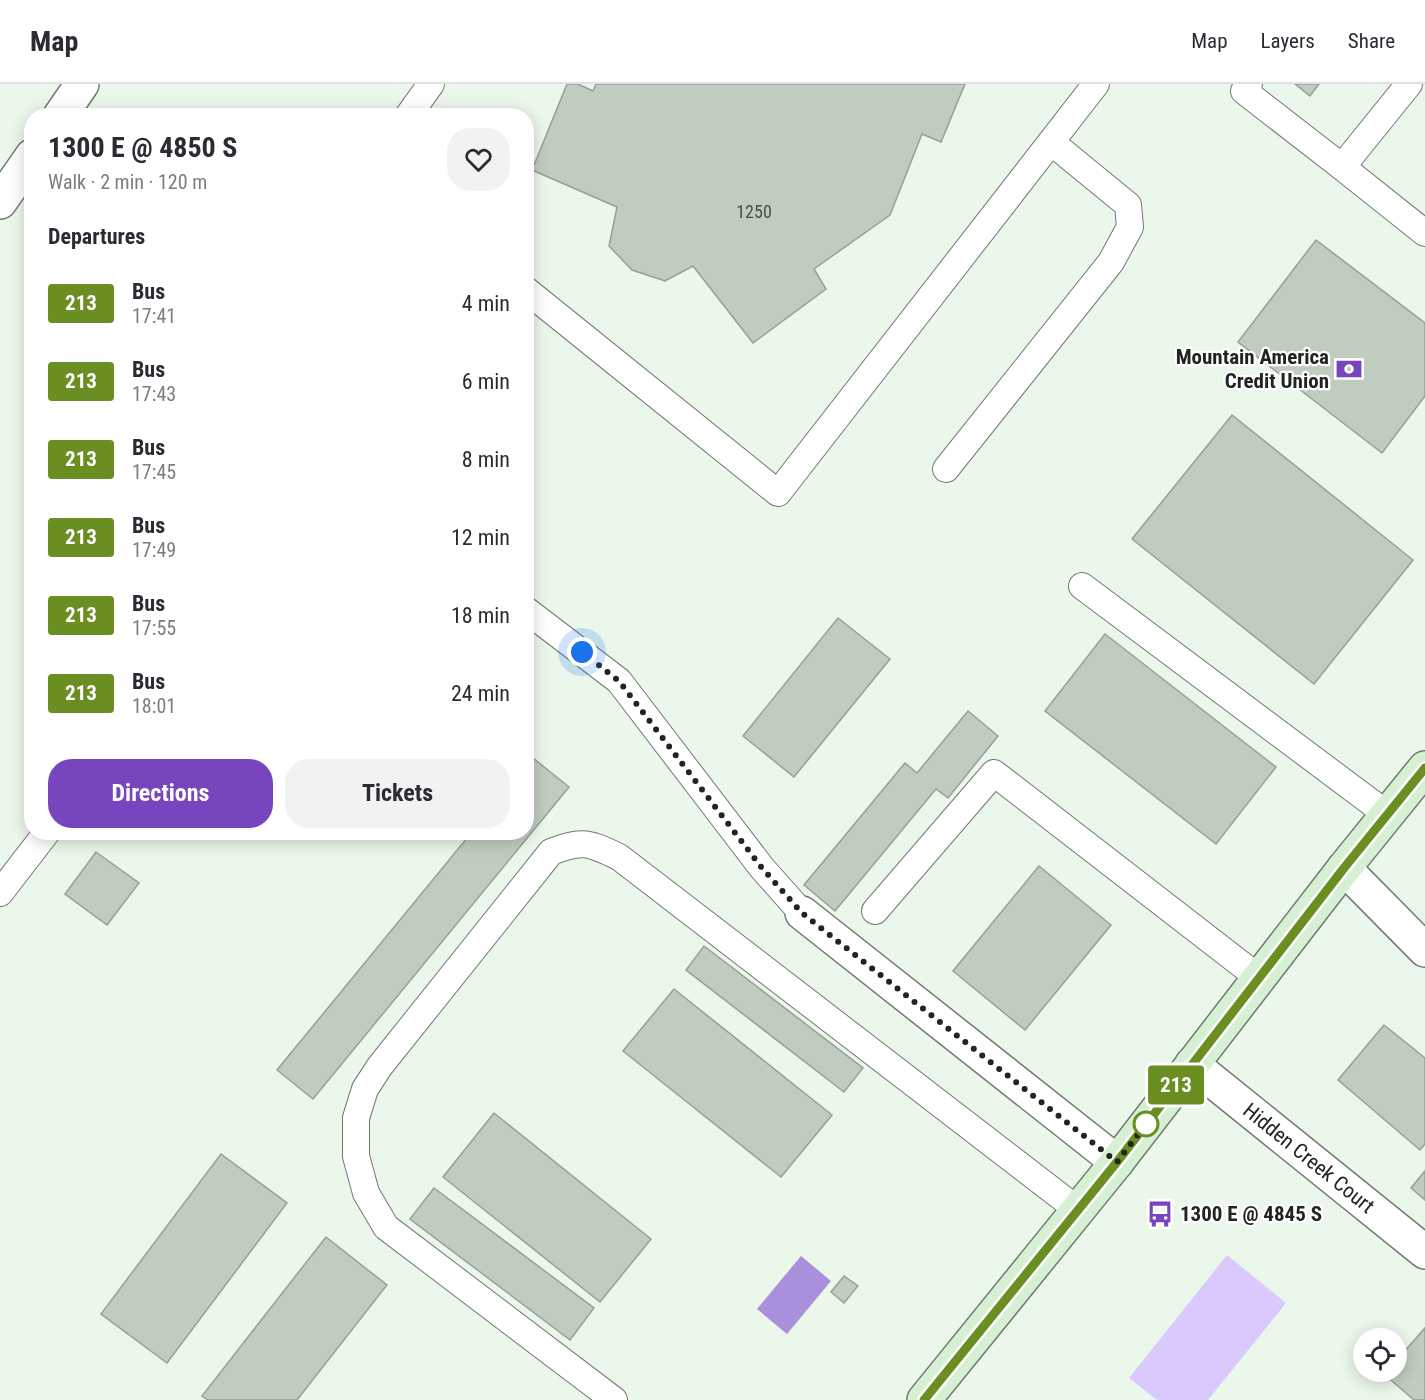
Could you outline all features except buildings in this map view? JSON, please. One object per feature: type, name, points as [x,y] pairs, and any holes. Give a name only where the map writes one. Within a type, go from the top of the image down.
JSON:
[{"type":"main road","points":[[924,1400],[1117,1162],[1344,868],[1425,768]]},
{"type":"street","points":[[66,108],[82,84]]},
{"type":"street","points":[[0,202],[24,168]]},
{"type":"street","points":[[1344,868],[1425,950]]},
{"type":"street","points":[[802,913],[1117,1162]]},
{"type":"street","name":"Hidden Creek Court","points":[[1192,1064],[1425,1252]]},
{"type":"lane","points":[[414,108],[431,84]]},
{"type":"lane","points":[[534,296],[778,493],[1096,84]]},
{"type":"lane","points":[[1249,84],[1244,91],[1425,233]]},
{"type":"lane","points":[[1342,167],[1409,84]]},
{"type":"lane","points":[[946,469],[1111,262],[1130,227],[1128,205],[1051,141]]},
{"type":"lane","points":[[1082,586],[1388,815]]},
{"type":"lane","points":[[534,616],[619,681],[762,868],[802,913]]},
{"type":"lane","points":[[875,911],[994,773],[1259,978]]},
{"type":"lane","points":[[0,893],[41,840]]},
{"type":"lane","points":[[614,1400],[386,1227],[366,1193],[356,1156],[356,1118],[365,1089],[380,1066],[551,852],[570,844],[593,844],[619,857],[1078,1210]]},
{"type":"shaded area","points":[[1227,1255],[1286,1303],[1208,1400],[1157,1400],[1129,1378]]},
{"type":"shaded area","points":[[801,1256],[831,1281],[787,1334],[757,1309]]},
{"type":"bus line","name":"213","points":[[924,1400],[1117,1162],[1344,868],[1425,768]]},
{"type":"place","name":"Mountain America Credit Union","points":[[1349,369]]},
{"type":"place","name":"1300 E @ 4845 S","points":[[1160,1214]]},
{"type":"route","points":[[582,652],[619,681],[762,868],[802,913],[1117,1162],[1146,1124]]}]
